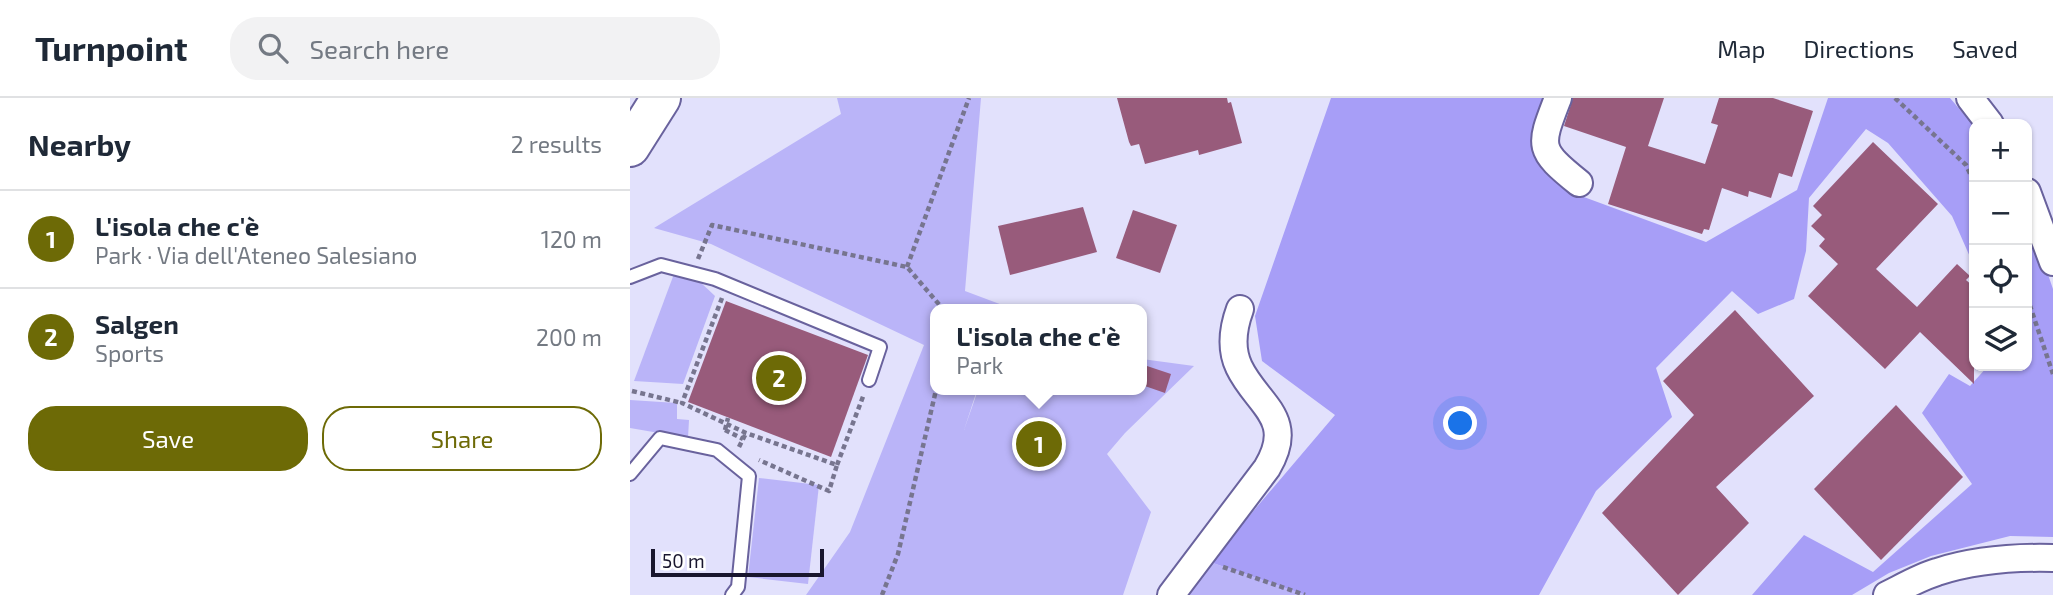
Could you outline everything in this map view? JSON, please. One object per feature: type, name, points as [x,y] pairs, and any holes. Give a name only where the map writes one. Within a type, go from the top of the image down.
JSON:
[{"type":"main road","points":[[630,147],[661,98]]},
{"type":"street","points":[[1558,98],[1547,126],[1545,145],[1550,158],[1579,183]]},
{"type":"street","points":[[1970,98],[1986,119]]},
{"type":"street","points":[[2032,205],[2053,261]]},
{"type":"street","points":[[1171,595],[1268,468],[1276,446],[1275,417],[1244,375],[1235,356],[1234,334],[1240,309]]},
{"type":"street","points":[[1886,595],[1937,572],[1961,566],[2020,558],[2053,558]]},
{"type":"lane","points":[[630,277],[661,265],[692,273],[727,284],[880,347],[869,380]]},
{"type":"lane","points":[[630,474],[660,438],[717,450],[749,476],[738,587],[732,595]]},
{"type":"path","points":[[907,267],[969,98]]},
{"type":"path","points":[[1895,98],[1966,166],[1969,172]]},
{"type":"path","points":[[692,273],[712,226],[907,267],[939,304]]},
{"type":"path","points":[[682,403],[727,284]]},
{"type":"path","points":[[2031,308],[2053,374]]},
{"type":"path","points":[[632,391],[682,403],[746,433],[837,465]]},
{"type":"path","points":[[749,456],[829,491],[864,394]]},
{"type":"path","points":[[882,595],[898,554],[935,395]]},
{"type":"path","points":[[728,418],[725,430],[743,439]]},
{"type":"path","points":[[738,451],[746,433]]},
{"type":"path","points":[[1199,558],[1305,595]]},
{"type":"shaded area","points":[[837,98],[981,98],[965,291],[1000,304],[930,304],[930,395],[975,395],[964,430],[976,395],[1147,395],[1147,360],[1194,366],[1107,454],[1151,512],[1123,595],[806,595],[850,532],[924,345],[711,244],[654,228],[841,114]]},
{"type":"shaded area","points":[[1331,98],[1553,98],[1542,117],[1573,193],[1706,242],[1797,190],[1828,98],[1950,98],[1969,120],[1969,255],[1952,216],[1888,143],[1866,129],[1809,198],[1806,251],[1794,299],[1758,314],[1732,291],[1656,368],[1672,417],[1596,491],[1539,595],[1306,595],[1210,562],[1335,415],[1262,361],[1255,316]]},
{"type":"shaded area","points":[[2032,228],[2053,289],[2053,537],[2010,536],[1931,556],[1889,573],[1852,595],[1752,595],[1804,535],[1873,572],[1972,484],[1922,413],[1949,374],[1970,386],[1984,371],[2032,371]]},
{"type":"shaded area","points":[[674,274],[699,281],[715,296],[683,384],[634,381]]},
{"type":"shaded area","points":[[630,400],[677,403],[677,419],[689,420],[688,438],[630,428]]},
{"type":"shaded area","points":[[759,478],[819,485],[808,584],[748,577]]},
{"type":"shaded area","points":[[1210,562],[1306,595],[1180,595]]},
{"type":"building","points":[[1117,98],[1227,98],[1228,103],[1231,102],[1242,143],[1199,155],[1198,150],[1145,164],[1139,144],[1131,146],[1129,142]]},
{"type":"building","points":[[1573,98],[1664,98],[1648,146],[1705,164],[1718,125],[1711,123],[1719,98],[1773,98],[1813,111],[1792,177],[1779,173],[1771,198],[1749,191],[1748,197],[1722,188],[1709,230],[1704,229],[1702,234],[1608,204],[1626,147],[1564,126]]},
{"type":"building","points":[[1873,142],[1938,204],[1876,269],[1917,307],[1957,264],[1969,275],[1966,280],[1969,283],[1969,371],[1974,371],[1974,384],[1920,332],[1885,369],[1808,296],[1838,264],[1819,246],[1825,239],[1811,226],[1822,215],[1813,206]]},
{"type":"building","points":[[1083,207],[1097,252],[1010,275],[998,226]]},
{"type":"building","points":[[1133,210],[1177,225],[1160,273],[1116,258]]},
{"type":"building","points":[[726,301],[868,355],[831,457],[688,402]]},
{"type":"building","points":[[1735,310],[1814,396],[1716,487],[1749,523],[1678,595],[1602,513],[1694,415],[1663,381]]},
{"type":"building","points":[[1147,366],[1171,374],[1165,393],[1147,387]]},
{"type":"building","points":[[1896,405],[1963,477],[1881,560],[1814,489]]},
{"type":"place","name":"Salgen","points":[[779,378]]},
{"type":"place","name":"L'isola che c'è","points":[[1039,444]]}]
